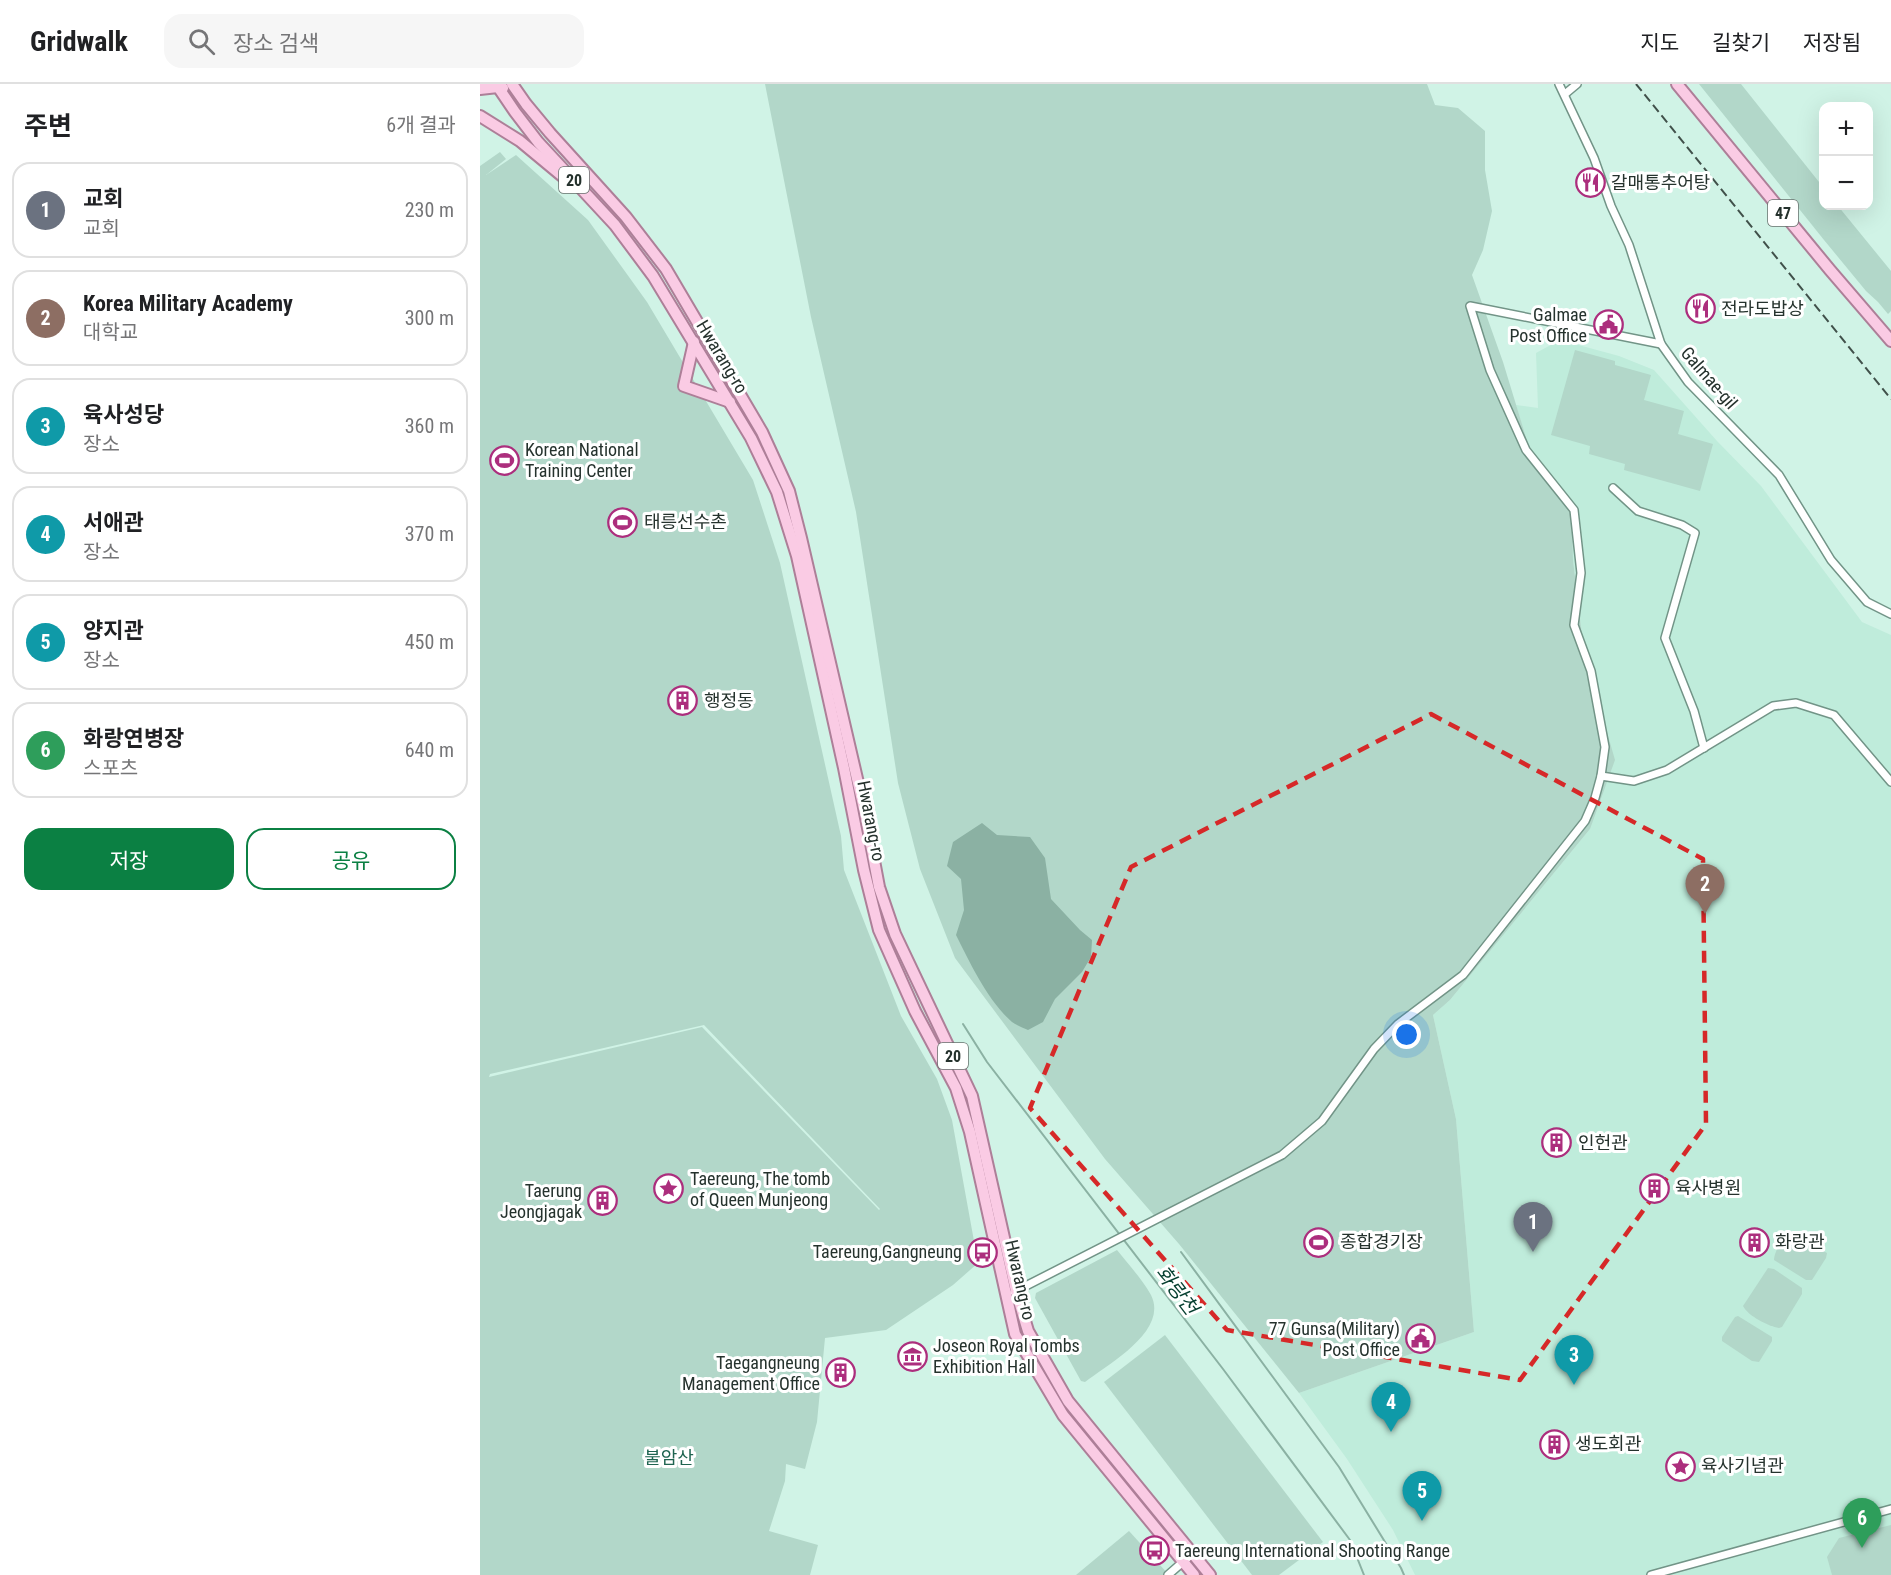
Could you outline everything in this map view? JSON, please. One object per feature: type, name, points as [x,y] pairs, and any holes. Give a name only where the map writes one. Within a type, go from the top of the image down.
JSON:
[{"type":"main road","name":"Hwarang-ro","points":[[512,84],[526,104],[640,233],[666,269],[762,432],[789,491],[865,813],[879,887],[895,934],[972,1096],[1011,1294],[1015,1334],[1063,1415],[1194,1575]]},
{"type":"main road","name":"47","points":[[1677,84],[1891,341]]},
{"type":"main road","name":"Hwarang-ro","points":[[495,85],[538,142],[635,250],[694,342],[750,438],[780,502],[797,556],[864,870],[879,930],[915,1011],[956,1088],[970,1131],[1011,1294],[1028,1330],[1068,1401],[1210,1575]]},
{"type":"main road","points":[[480,89],[495,85],[510,91],[526,104]]},
{"type":"main road","points":[[480,96],[495,85]]},
{"type":"main road","points":[[480,116],[520,141],[595,203]]},
{"type":"main road","points":[[673,308],[679,308],[687,314],[700,337],[703,337],[704,332]]},
{"type":"main road","points":[[694,342],[684,386],[729,401],[731,392],[736,393],[756,428],[762,432]]},
{"type":"street","name":"Galmae-gil","points":[[1559,84],[1594,158],[1611,206],[1629,245],[1661,344],[1688,382],[1779,475],[1838,568],[1868,602],[1891,614]]},
{"type":"street","points":[[1565,94],[1577,84]]},
{"type":"street","points":[[1011,1294],[1282,1155],[1322,1121],[1374,1049],[1398,1024],[1463,975],[1585,821],[1601,776],[1605,747],[1591,671],[1574,626],[1581,573],[1574,510],[1526,450],[1490,370],[1470,306],[1661,344]]},
{"type":"street","points":[[1613,488],[1638,511],[1682,525],[1695,533],[1665,638],[1694,711],[1704,748]]},
{"type":"street","points":[[1601,776],[1634,781],[1667,770],[1773,706],[1796,703],[1834,715],[1891,782]]},
{"type":"street","points":[[1651,1575],[1891,1509]]},
{"type":"street","points":[[1168,1575],[1192,1554]]},
{"type":"highlighted area","points":[[1431,714],[1703,859],[1706,1124],[1520,1380],[1227,1330],[1030,1108],[1131,867]]},
{"type":"shaded area","points":[[1560,340],[1619,356],[1654,370],[1717,441],[1761,486],[1862,622],[1891,635],[1891,1575],[1415,1575],[1393,1530],[1347,1459],[1299,1393],[1474,1332],[1456,1119],[1433,1015],[1450,1000],[1590,829],[1591,676],[1582,635],[1573,560],[1572,513],[1536,470],[1516,405],[1538,408],[1536,353]]},
{"type":"shaded area","points":[[982,823],[997,835],[1030,837],[1045,858],[1051,899],[1092,940],[1091,957],[1082,972],[1055,999],[1043,1022],[1028,1030],[1012,1022],[995,1003],[980,981],[956,935],[964,910],[961,879],[947,866],[953,842]]},
{"type":"green space","points":[[765,84],[1427,84],[1435,105],[1458,108],[1485,131],[1485,170],[1492,211],[1483,250],[1472,275],[1503,362],[1536,470],[1572,513],[1573,560],[1582,635],[1615,760],[1590,829],[1450,1000],[1433,1015],[1456,1119],[1474,1332],[1299,1393],[1179,1244],[1105,1159],[955,958],[920,869],[898,783],[856,512],[811,317]]},
{"type":"green space","points":[[1699,84],[1741,84],[1819,182],[1819,210],[1841,210],[1891,271],[1891,311],[1888,314],[1824,240]]},
{"type":"green space","name":"불암산","points":[[500,152],[506,159],[486,175],[516,155],[588,220],[647,302],[753,480],[780,563],[841,836],[844,870],[901,1016],[937,1079],[952,1120],[978,1263],[953,1285],[886,1330],[825,1338],[817,1422],[805,1469],[786,1464],[785,1481],[769,1531],[818,1545],[810,1575],[480,1575],[480,166]],"holes":[[[704,1025],[880,1209],[702,1027],[489,1077],[490,1074]]]},
{"type":"green space","points":[[1575,350],[1615,361],[1615,365],[1651,375],[1644,400],[1684,411],[1678,434],[1713,444],[1700,491],[1624,470],[1625,464],[1589,454],[1590,446],[1551,435]]},
{"type":"green space","points":[[1792,1233],[1827,1253],[1812,1280],[1806,1280],[1774,1260],[1780,1244]]},
{"type":"green space","points":[[1117,1250],[1151,1295],[1154,1308],[1152,1321],[1144,1334],[1121,1356],[1085,1382],[1081,1381],[1035,1298],[1036,1293]]},
{"type":"green space","points":[[1768,1268],[1774,1269],[1802,1288],[1802,1294],[1782,1327],[1779,1328],[1759,1320],[1743,1306]]},
{"type":"green space","points":[[1738,1316],[1772,1337],[1772,1341],[1759,1362],[1752,1361],[1722,1341],[1722,1337]]},
{"type":"green space","points":[[1165,1335],[1323,1542],[1279,1575],[1252,1575],[1104,1382]]},
{"type":"green space","points":[[1891,1525],[1891,1575],[1832,1575],[1827,1557],[1839,1538]]},
{"type":"green space","points":[[1129,1531],[1169,1575],[1076,1575]]},
{"type":"waterway","name":"화랑천","points":[[963,1024],[987,1062],[1223,1369],[1350,1540],[1364,1575]]},
{"type":"waterway","points":[[1181,1252],[1339,1467],[1404,1575]]},
{"type":"railway","points":[[1636,84],[1891,399]]},
{"type":"place","name":"갈매통추어탕","points":[[1590,183]]},
{"type":"place","name":"전라도밥상","points":[[1700,309]]},
{"type":"place","name":"Galmae Post Office","points":[[1608,325]]},
{"type":"place","name":"Korean National Training Center","points":[[504,460]]},
{"type":"place","name":"태릉선수촌","points":[[623,522]]},
{"type":"place","name":"행정동","points":[[683,701]]},
{"type":"place","name":"Korea Military Academy","points":[[1705,914]]},
{"type":"place","name":"인헌관","points":[[1557,1143]]},
{"type":"place","name":"육사병원","points":[[1654,1188]]},
{"type":"place","name":"Taereung, The tomb of Queen Munjeong","points":[[669,1189]]},
{"type":"place","name":"Taerung Jeongjagak","points":[[603,1201]]},
{"type":"place","name":"종합경기장","points":[[1319,1242]]},
{"type":"place","name":"화랑관","points":[[1754,1242]]},
{"type":"place","name":"Taereung,Gangneung","points":[[983,1252]]},
{"type":"place","name":"교회","points":[[1533,1252]]},
{"type":"place","name":"77 Gunsa(Military) Post Office","points":[[1421,1339]]},
{"type":"place","name":"Joseon Royal Tombs Exhibition Hall","points":[[912,1356]]},
{"type":"place","name":"Taegangneung Management Office","points":[[841,1373]]},
{"type":"place","name":"육사성당","points":[[1574,1385]]},
{"type":"place","name":"서애관","points":[[1391,1432]]},
{"type":"place","name":"생도회관","points":[[1554,1444]]},
{"type":"place","name":"육사기념관","points":[[1680,1466]]},
{"type":"place","name":"양지관","points":[[1422,1521]]},
{"type":"place","name":"화랑연병장","points":[[1862,1548]]},
{"type":"place","name":"Taereung International Shooting Range","points":[[1154,1551]]}]
